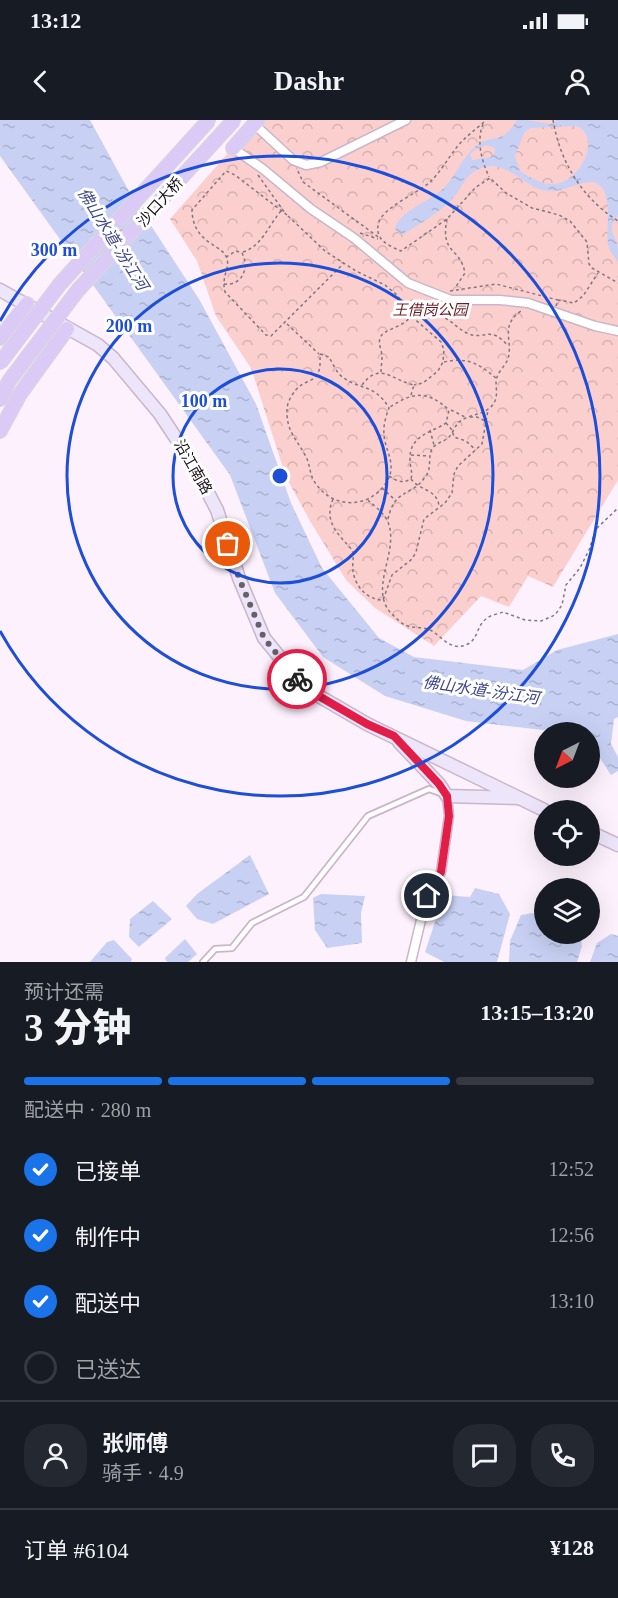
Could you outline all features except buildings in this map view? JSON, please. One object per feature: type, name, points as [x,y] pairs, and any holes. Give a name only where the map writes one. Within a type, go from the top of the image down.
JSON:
[{"type":"main road","name":"沙口大桥","points":[[0,363],[60,284],[209,120]]},
{"type":"main road","name":"沙口大桥","points":[[0,400],[9,381],[78,290],[234,120]]},
{"type":"main road","points":[[233,148],[254,121]]},
{"type":"main road","points":[[0,338],[27,304]]},
{"type":"main road","points":[[0,431],[20,394],[67,329]]},
{"type":"street","points":[[254,121],[297,161],[306,165],[321,162],[406,120]]},
{"type":"street","points":[[233,148],[311,209],[354,238],[408,283],[451,300],[500,300],[532,305],[595,326],[618,331]]},
{"type":"street","name":"沿江南路","points":[[0,290],[98,345],[113,358],[160,414],[193,464],[217,510],[239,578],[264,638],[305,688],[367,724],[534,805]]},
{"type":"street","points":[[394,736],[439,784],[447,796],[449,816],[441,872],[427,896],[411,962]]},
{"type":"street","points":[[447,796],[522,798]]},
{"type":"street","points":[[600,837],[618,845]]},
{"type":"lane","points":[[203,962],[215,949],[232,948],[252,924],[304,897],[368,816],[429,789],[447,796]]},
{"type":"path","points":[[553,120],[561,150],[578,185],[605,213],[618,221]]},
{"type":"path","points":[[382,240],[377,231],[379,220],[430,182],[459,145],[485,121]]},
{"type":"path","points":[[485,121],[480,131],[480,151],[490,178],[506,193],[532,208],[560,215],[570,221],[587,242],[589,264],[618,283]]},
{"type":"path","points":[[248,158],[266,189],[287,216]]},
{"type":"path","points":[[297,161],[297,169],[303,182],[386,244],[401,251],[447,219],[476,187],[490,178]]},
{"type":"path","points":[[344,263],[271,336],[266,334],[225,292],[223,284],[227,266],[224,252],[204,239],[196,228],[192,210],[226,171],[235,175],[287,216],[325,251],[385,285],[397,295],[411,316],[441,342],[444,350],[443,362],[423,383],[414,385],[381,372],[367,378],[361,386]]},
{"type":"path","points":[[226,257],[236,251],[242,253],[252,249],[281,211]]},
{"type":"path","points":[[447,219],[444,234],[448,246],[464,266],[465,273],[454,289]]},
{"type":"path","points":[[223,284],[232,285],[243,275],[246,266],[242,253]]},
{"type":"path","points":[[440,296],[454,289],[496,285],[574,303],[583,296],[598,272]]},
{"type":"path","points":[[555,312],[558,300]]},
{"type":"path","points":[[387,520],[394,500],[425,478],[430,469],[430,456],[437,442],[449,438],[452,430],[466,417],[488,410],[496,401],[496,378],[508,359],[510,348],[507,336],[510,325],[518,313],[532,305]]},
{"type":"path","points":[[381,372],[382,359],[379,340],[382,334],[406,323],[411,316],[429,314],[444,317],[472,336],[488,333],[498,336],[510,348]]},
{"type":"path","points":[[288,324],[320,354],[329,357],[338,373],[351,382],[374,390],[384,399],[389,408]]},
{"type":"path","points":[[320,354],[320,368],[316,377],[295,392],[287,406],[287,418],[289,430],[307,457],[309,472],[315,483],[339,502],[355,503],[368,500],[387,482],[391,455],[384,436],[384,421],[389,408],[411,395],[438,400],[449,410],[466,417],[477,417],[486,422]]},
{"type":"path","points":[[443,362],[462,359],[485,369],[496,378]]},
{"type":"path","points":[[411,395],[414,385]]},
{"type":"path","points":[[446,423],[449,410]]},
{"type":"path","points":[[383,600],[392,575],[412,559],[416,552],[424,519],[445,503],[452,494],[454,474],[458,466],[482,444],[488,410]]},
{"type":"path","points":[[389,476],[404,483],[411,479],[413,472],[411,455],[416,442],[430,430],[446,423]]},
{"type":"path","points":[[446,423],[454,437],[466,441],[477,450]]},
{"type":"path","points":[[430,430],[435,446]]},
{"type":"path","points":[[411,455],[430,456]]},
{"type":"path","points":[[411,479],[416,486],[434,494],[439,507]]},
{"type":"path","points":[[382,487],[394,500]]},
{"type":"path","points":[[333,499],[330,521],[334,530],[353,551],[352,568],[356,583],[371,598],[383,600]]},
{"type":"path","points":[[368,500],[387,520],[390,530],[383,600],[392,614],[406,626],[430,630],[453,646],[466,645],[474,640],[478,628],[486,618],[503,612],[525,620],[541,621],[555,615],[562,605],[566,585],[580,568],[596,529],[618,508]]},
{"type":"green space","name":"王借岗公园","points":[[257,120],[618,120],[618,480],[553,587],[528,576],[509,607],[481,596],[434,646],[375,608],[346,580],[286,477],[251,368],[216,316],[197,261],[170,219]]},
{"type":"water","name":"佛山水道-汾江河","points":[[0,120],[90,120],[131,195],[199,299],[256,404],[291,503],[322,568],[379,638],[414,657],[523,670],[557,650],[618,634],[618,717],[614,719],[611,744],[618,757],[618,771],[611,775],[600,758],[600,722],[534,722],[534,729],[466,721],[385,696],[323,657],[275,593],[230,475],[0,156]]},
{"type":"water","points":[[517,120],[551,124],[557,120],[618,120],[618,215],[612,225],[612,232],[618,248],[618,264],[608,244],[606,194],[601,187],[594,183],[583,183],[548,191],[537,188],[495,166],[484,167],[472,173],[448,203],[430,218],[404,234],[395,229],[397,223],[408,212],[441,191],[476,146],[487,140],[501,137]],"holes":[[[575,126],[583,131],[587,138],[588,148],[585,158],[571,177],[550,184],[538,181],[520,171],[515,156],[524,133],[530,128]],[[487,145],[495,148],[491,157],[472,160],[470,154]]]},
{"type":"water","points":[[250,855],[269,894],[213,924],[197,919],[186,906],[197,894]]},
{"type":"water","points":[[475,888],[499,894],[510,914],[497,962],[444,962],[425,952],[444,895],[470,897]]},
{"type":"water","points":[[321,894],[365,896],[361,913],[362,943],[327,948],[315,930],[313,898]]},
{"type":"water","points":[[153,901],[172,919],[139,947],[129,937],[130,919]]},
{"type":"water","points":[[534,913],[534,944],[582,944],[577,962],[509,962],[510,941],[521,915]]},
{"type":"water","points":[[611,934],[618,936],[618,962],[590,962],[600,941]]},
{"type":"water","points":[[185,939],[197,954],[188,962],[167,962],[165,958]]},
{"type":"water","points":[[114,940],[132,959],[131,962],[90,962],[107,942]]},
{"type":"way so far","points":[[228,544],[239,578],[264,638],[297,679]]},
{"type":"route","points":[[297,679],[305,688],[367,724],[394,736],[439,784],[447,796],[449,816],[441,872],[427,896]]}]
